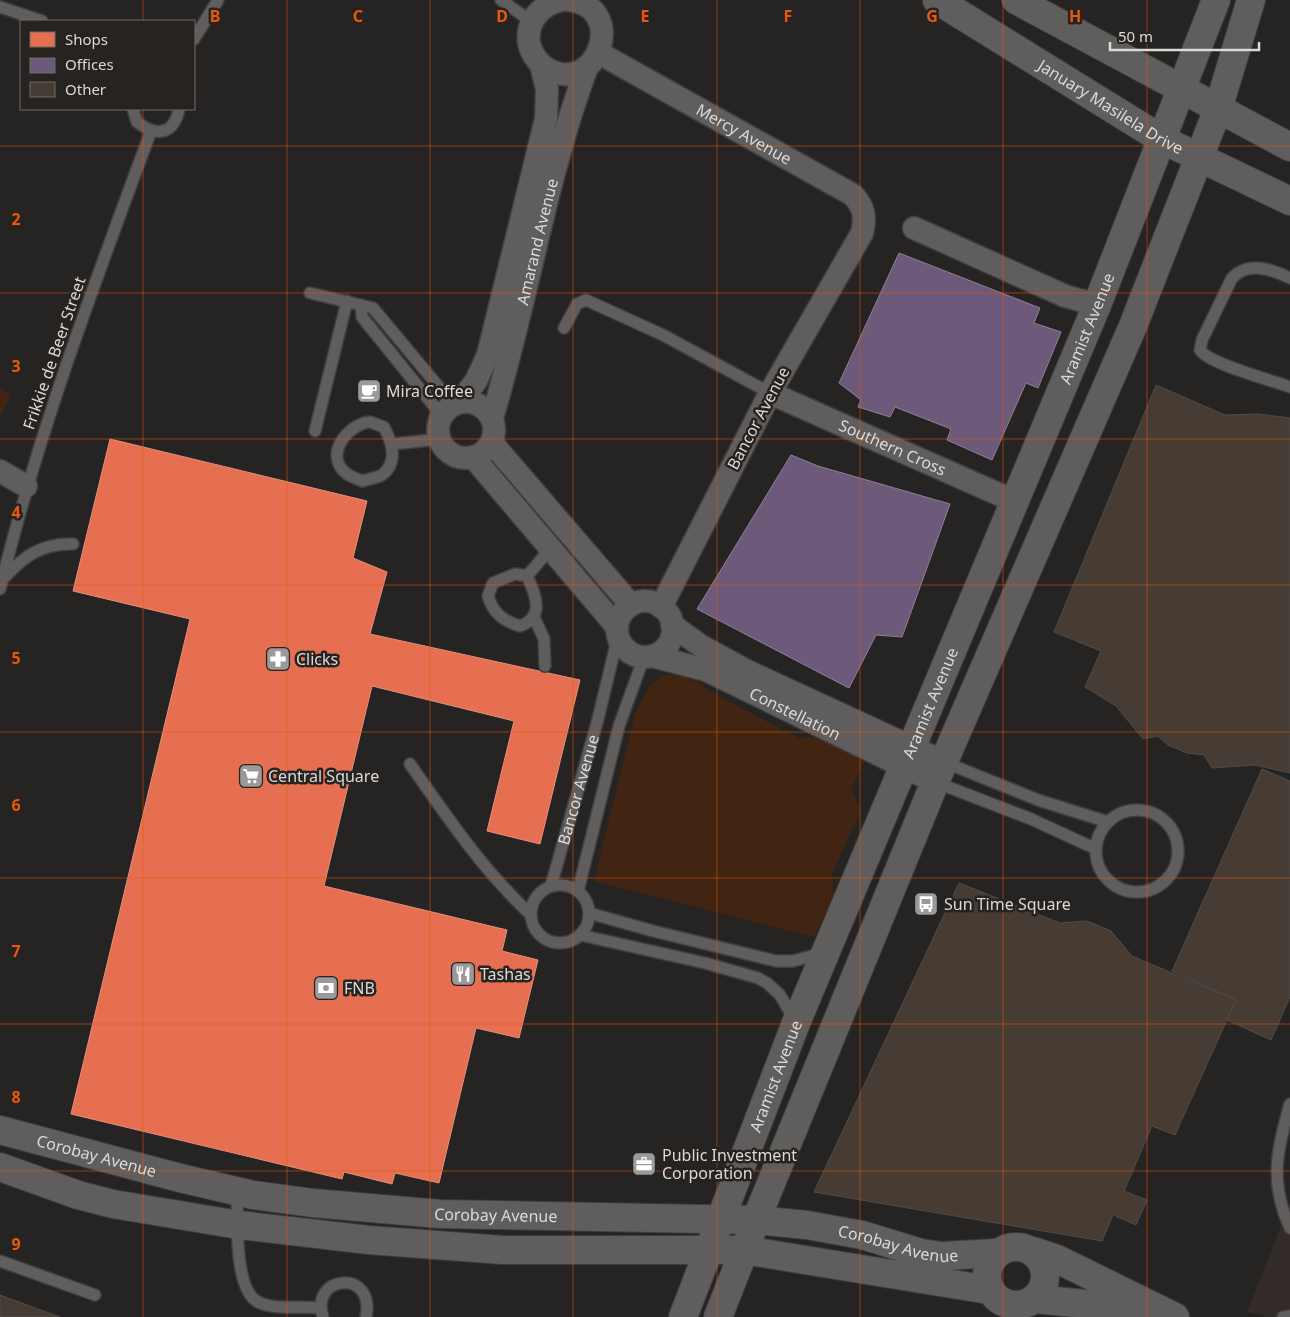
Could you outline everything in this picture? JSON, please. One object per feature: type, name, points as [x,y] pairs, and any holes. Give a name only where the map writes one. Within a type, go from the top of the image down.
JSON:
[{"type":"street","points":[[562,0],[545,6],[532,22],[529,33],[529,45],[534,56],[542,65],[552,71],[564,74],[576,72],[593,60]]},
{"type":"street","points":[[568,0],[582,4],[592,4]]},
{"type":"street","name":"January Masilela Drive","points":[[938,0],[1163,140],[1290,201]]},
{"type":"street","points":[[1016,0],[1290,147]]},
{"type":"street","name":"Aramist Avenue","points":[[683,1317],[796,1023],[1097,305],[1163,140],[1216,0]]},
{"type":"street","points":[[718,1317],[939,772],[1133,326],[1218,109],[1251,0]]},
{"type":"street","name":"Amarand Avenue","points":[[492,418],[506,372],[571,112],[602,34],[592,4]]},
{"type":"street","name":"Mercy Avenue","points":[[593,60],[853,195],[861,204],[865,215],[862,234]]},
{"type":"street","name":"Amarand Avenue","points":[[452,407],[476,381],[488,354],[546,119],[547,89],[542,65]]},
{"type":"street","points":[[914,228],[1065,296],[1097,305]]},
{"type":"street","name":"Bancor Avenue","points":[[667,616],[770,393],[862,234]]},
{"type":"street","name":"Southern Cross","points":[[770,393],[1014,501]]},
{"type":"street","points":[[476,402],[483,406],[492,418],[494,435],[492,443],[487,450],[473,457],[465,458],[450,452],[440,439],[439,423],[452,407],[476,402]]},
{"type":"street","points":[[492,443],[631,605]]},
{"type":"street","points":[[473,457],[618,632],[628,651],[648,657],[667,647],[671,639],[667,616],[647,602],[631,605],[619,618],[618,632]]},
{"type":"street","points":[[0,471],[26,486]]},
{"type":"street","name":"Constellation","points":[[667,616],[701,646],[939,772]]},
{"type":"street","name":"Constellation","points":[[648,657],[706,670],[907,756]]},
{"type":"street","name":"Corobay Avenue","points":[[0,1130],[180,1178],[237,1191],[313,1204],[440,1214],[756,1220],[807,1225],[862,1235],[921,1253],[942,1256],[996,1253],[1008,1247],[1021,1246],[1033,1252],[1057,1259],[1175,1317]]},
{"type":"street","name":"Corobay Avenue","points":[[0,1167],[113,1204],[238,1225],[369,1240],[503,1250],[744,1250],[989,1290],[998,1300],[1010,1305],[1023,1305],[1035,1299],[1104,1306],[1124,1315]]},
{"type":"street","points":[[1033,1252],[1042,1262],[1045,1275],[1043,1288],[1035,1299]]},
{"type":"street","points":[[989,1290],[986,1277],[988,1264],[996,1253]]},
{"type":"lane","points":[[195,37],[218,0]]},
{"type":"lane","points":[[501,0],[532,22]]},
{"type":"lane","points":[[0,7],[39,20]]},
{"type":"lane","points":[[133,110],[137,122],[155,133],[165,131],[172,125],[179,110]]},
{"type":"lane","name":"Frikkie de Beer Street","points":[[1,585],[26,486],[92,288],[151,131]]},
{"type":"lane","points":[[1290,278],[1261,268],[1246,268],[1238,272],[1232,278],[1202,340],[1200,350],[1203,354],[1290,388]]},
{"type":"lane","points":[[310,293],[373,308],[452,407]]},
{"type":"lane","points":[[564,328],[577,304],[586,300],[663,334],[770,393]]},
{"type":"lane","points":[[315,432],[347,301]]},
{"type":"lane","points":[[361,304],[362,317],[452,407]]},
{"type":"lane","points":[[370,422],[384,427],[393,444],[392,461],[382,475],[362,481],[346,473],[339,460],[338,450],[342,438],[350,429],[361,423],[370,422]]},
{"type":"lane","points":[[393,444],[440,439]]},
{"type":"lane","points":[[1,585],[25,556],[37,549],[60,544],[73,544]]},
{"type":"lane","points":[[528,576],[550,549]]},
{"type":"lane","points":[[515,574],[528,576],[535,591],[538,606],[534,617],[528,623],[520,626],[511,624],[499,616],[491,607],[488,596],[493,583],[503,577],[515,574]]},
{"type":"lane","points":[[534,617],[544,639],[545,666]]},
{"type":"lane","name":"Bancor Avenue","points":[[550,886],[598,719],[618,632]]},
{"type":"lane","name":"Bancor Avenue","points":[[578,890],[619,726],[648,657]]},
{"type":"lane","points":[[410,764],[480,860],[505,890],[530,914],[536,931],[551,942],[567,942],[580,935],[590,913],[586,901],[578,890],[570,886],[550,886],[536,897],[530,914]]},
{"type":"lane","points":[[939,772],[1108,822]]},
{"type":"lane","points":[[939,772],[1031,819],[1096,849]]},
{"type":"lane","points":[[1031,819],[1038,800]]},
{"type":"lane","points":[[1137,810],[1157,815],[1172,831],[1176,840],[1176,862],[1165,880],[1156,886],[1146,891],[1130,891],[1115,886],[1107,879],[1101,870],[1096,849],[1102,830],[1108,822],[1126,811],[1137,810]]},
{"type":"lane","points":[[590,913],[653,932],[776,961],[801,959],[826,952]]},
{"type":"lane","points":[[580,935],[705,963],[758,978],[780,996],[796,1023]]},
{"type":"lane","points":[[1290,1104],[1285,1140],[1276,1180],[1281,1205],[1290,1228]]},
{"type":"lane","points":[[237,1191],[243,1282],[257,1302],[270,1306],[322,1312],[322,1295],[331,1286],[343,1282],[356,1284],[365,1293],[369,1305],[366,1317]]},
{"type":"lane","points":[[0,1261],[95,1295]]},
{"type":"lane","points":[[1283,1317],[1290,1316]]},
{"type":"shaded area","points":[[0,389],[11,394],[0,417]]},
{"type":"shaded area","points":[[684,674],[691,681],[699,681],[709,691],[798,738],[822,737],[864,762],[851,790],[861,810],[832,874],[834,897],[814,937],[594,881],[635,714],[649,687],[663,675]]},
{"type":"shaded area","points":[[1290,1203],[1290,1317],[1266,1317],[1247,1312]]},
{"type":"building: Shops","name":"Central Square","points":[[110,439],[367,501],[353,558],[387,572],[370,634],[580,680],[540,844],[487,831],[514,721],[372,686],[324,886],[507,930],[502,951],[538,960],[519,1038],[476,1028],[439,1183],[395,1173],[392,1184],[344,1172],[342,1179],[71,1114],[190,619],[73,591]]},
{"type":"building: Offices","points":[[899,253],[1040,308],[1034,323],[1061,332],[1038,388],[1026,383],[992,460],[947,440],[951,429],[895,407],[890,417],[858,407],[861,400],[839,383]]},
{"type":"building: Offices","points":[[791,455],[818,466],[950,504],[902,637],[876,635],[849,688],[697,609]]},
{"type":"building: Other","points":[[1156,385],[1225,415],[1258,414],[1290,418],[1290,773],[1255,765],[1212,768],[1204,755],[1187,753],[1168,745],[1158,736],[1143,739],[1116,706],[1085,687],[1101,651],[1054,632]]},
{"type":"building: Other","points":[[1262,769],[1290,781],[1290,997],[1271,1040],[1227,1020],[1236,1000],[1172,971]]},
{"type":"building: Other","points":[[959,883],[1060,923],[1087,921],[1111,931],[1132,956],[1236,1000],[1175,1135],[1152,1126],[1124,1191],[1147,1200],[1136,1225],[1113,1215],[1102,1241],[814,1192]]},
{"type":"building: Other","points":[[0,1295],[60,1317],[0,1317]]},
{"type":"place","name":"Mira Coffee","points":[[369,391]]},
{"type":"place","name":"Clicks","points":[[278,659]]},
{"type":"place","name":"Central Square","points":[[251,776]]},
{"type":"place","name":"Sun Time Square","points":[[926,904]]},
{"type":"place","name":"Tashas","points":[[463,974]]},
{"type":"place","name":"FNB","points":[[326,988]]},
{"type":"place","name":"Public Investment Corporation","points":[[644,1164]]}]
